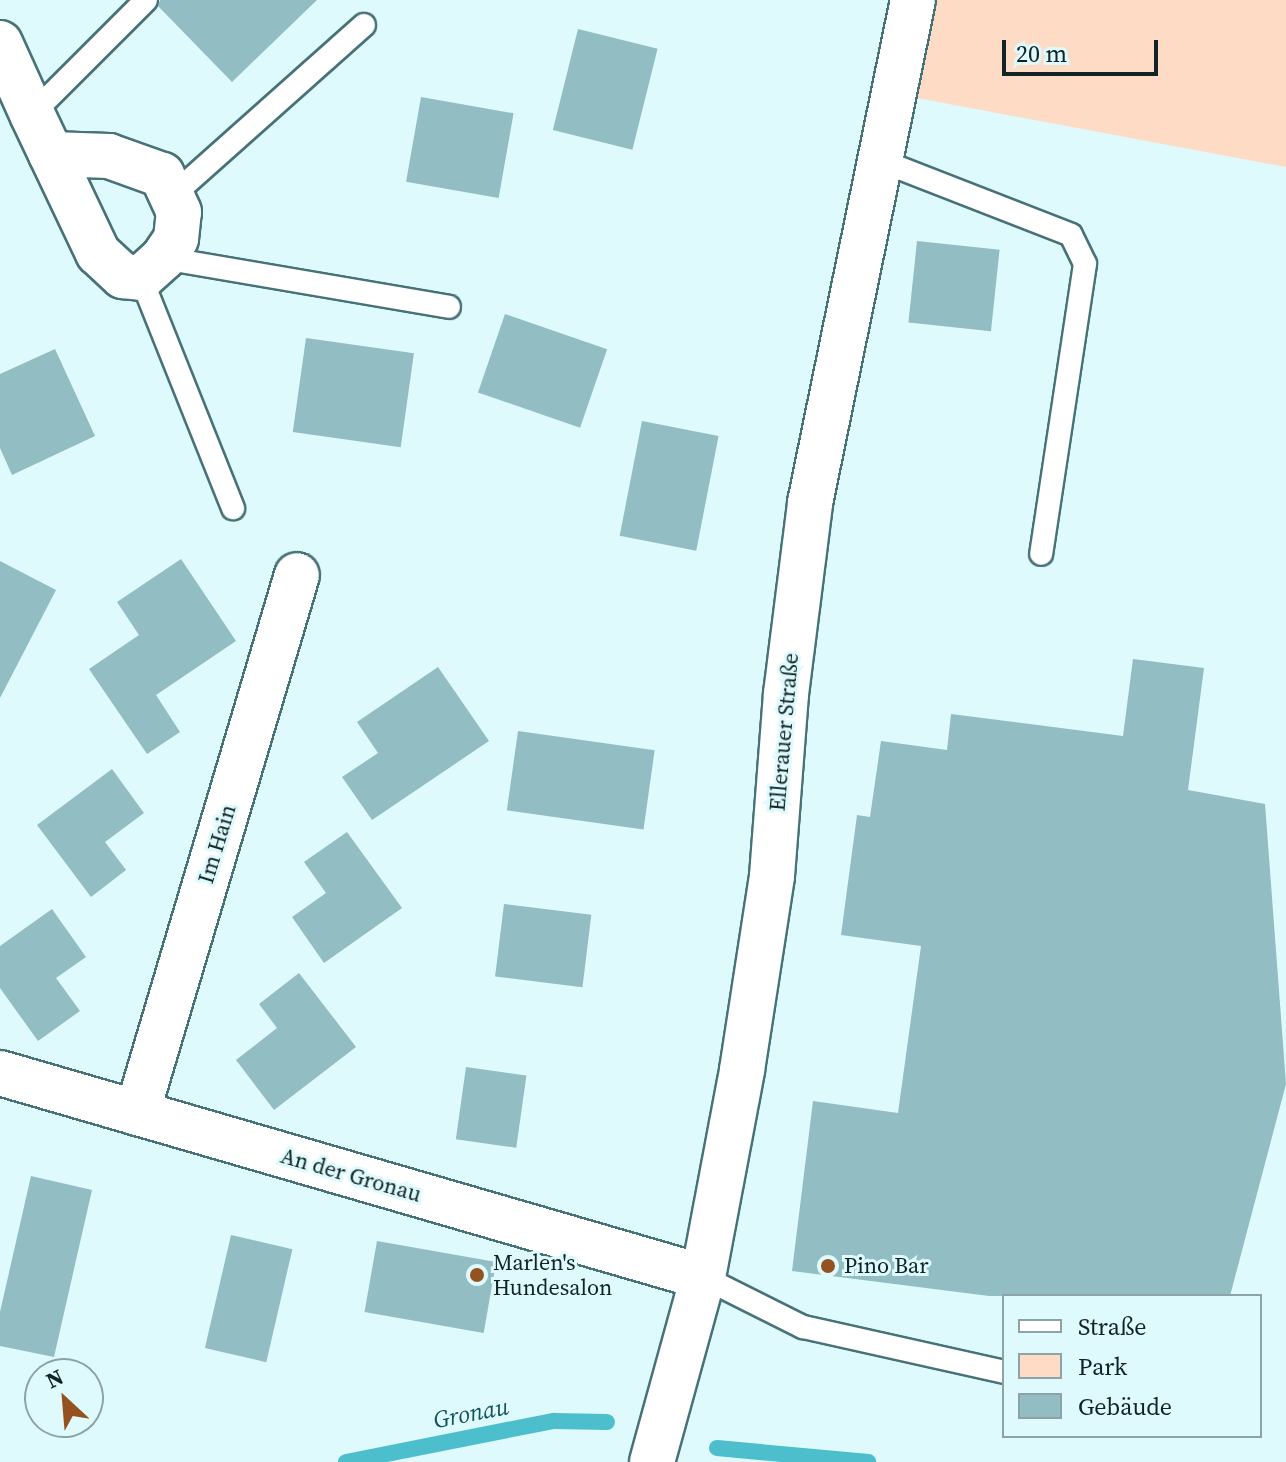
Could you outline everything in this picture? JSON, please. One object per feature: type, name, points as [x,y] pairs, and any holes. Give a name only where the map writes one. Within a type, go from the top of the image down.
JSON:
[{"type":"street","name":"Ellerauer Straße","points":[[652,1462],[703,1277],[772,876],[786,694],[810,503],[913,0]]},
{"type":"street","points":[[0,43],[32,114],[98,253],[123,276],[152,268],[176,239],[179,212],[162,175],[109,156],[51,154]]},
{"type":"street","name":"Im Hain","points":[[137,1113],[297,575]]},
{"type":"street","name":"An der Gronau","points":[[0,1073],[703,1277]]},
{"type":"lane","points":[[32,114],[146,0]]},
{"type":"lane","points":[[172,196],[364,25]]},
{"type":"lane","points":[[879,160],[1071,235],[1085,264],[1041,554]]},
{"type":"lane","points":[[233,508],[152,268],[449,307]]},
{"type":"lane","points":[[703,1277],[803,1327],[1002,1372]]},
{"type":"green space","points":[[935,0],[1286,0],[1286,167],[917,98]]},
{"type":"building","points":[[160,0],[317,0],[232,82],[158,6]]},
{"type":"building","points":[[578,29],[658,49],[632,150],[553,130]]},
{"type":"building","points":[[421,97],[514,113],[499,198],[406,182]]},
{"type":"building","points":[[917,241],[1000,250],[991,331],[908,323]]},
{"type":"building","points":[[505,314],[607,349],[580,428],[478,392]]},
{"type":"building","points":[[306,338],[414,353],[401,447],[293,432]]},
{"type":"building","points":[[55,349],[95,436],[12,475],[0,448],[0,374]]},
{"type":"building","points":[[642,421],[719,436],[696,551],[620,536]]},
{"type":"building","points":[[181,559],[236,641],[156,695],[180,732],[147,754],[89,669],[139,635],[117,602]]},
{"type":"building","points":[[0,561],[56,590],[0,698]]},
{"type":"building","points":[[1133,659],[1204,668],[1188,790],[1265,804],[1286,1084],[1231,1294],[989,1296],[792,1271],[813,1101],[898,1113],[921,946],[841,935],[857,815],[870,817],[881,741],[947,750],[951,714],[1123,736]]},
{"type":"building","points":[[438,667],[489,741],[372,820],[342,777],[378,753],[357,722]]},
{"type":"building","points":[[518,731],[655,750],[644,829],[507,810]]},
{"type":"building","points":[[112,769],[144,813],[105,842],[126,870],[91,897],[37,825]]},
{"type":"building","points":[[347,832],[402,908],[324,963],[292,917],[326,893],[304,862]]},
{"type":"building","points":[[504,904],[591,915],[582,987],[495,976]]},
{"type":"building","points":[[52,909],[86,957],[56,978],[80,1011],[38,1041],[0,988],[0,946]]},
{"type":"building","points":[[299,973],[356,1047],[274,1110],[236,1060],[277,1028],[259,1004]]},
{"type":"building","points":[[466,1067],[526,1075],[516,1148],[456,1139]]},
{"type":"building","points":[[31,1176],[92,1190],[54,1357],[0,1346],[0,1312]]},
{"type":"building","points":[[231,1235],[292,1249],[266,1362],[205,1348]]},
{"type":"building","points":[[377,1241],[496,1262],[484,1333],[364,1312]]},
{"type":"waterway","name":"Gronau","points":[[346,1462],[554,1421],[607,1422]]},
{"type":"waterway","name":"Gronau","points":[[717,1448],[868,1462]]},
{"type":"place","name":"Pino Bar","points":[[828,1266]]},
{"type":"place","name":"Marlen's Hundesalon","points":[[477,1275]]}]
